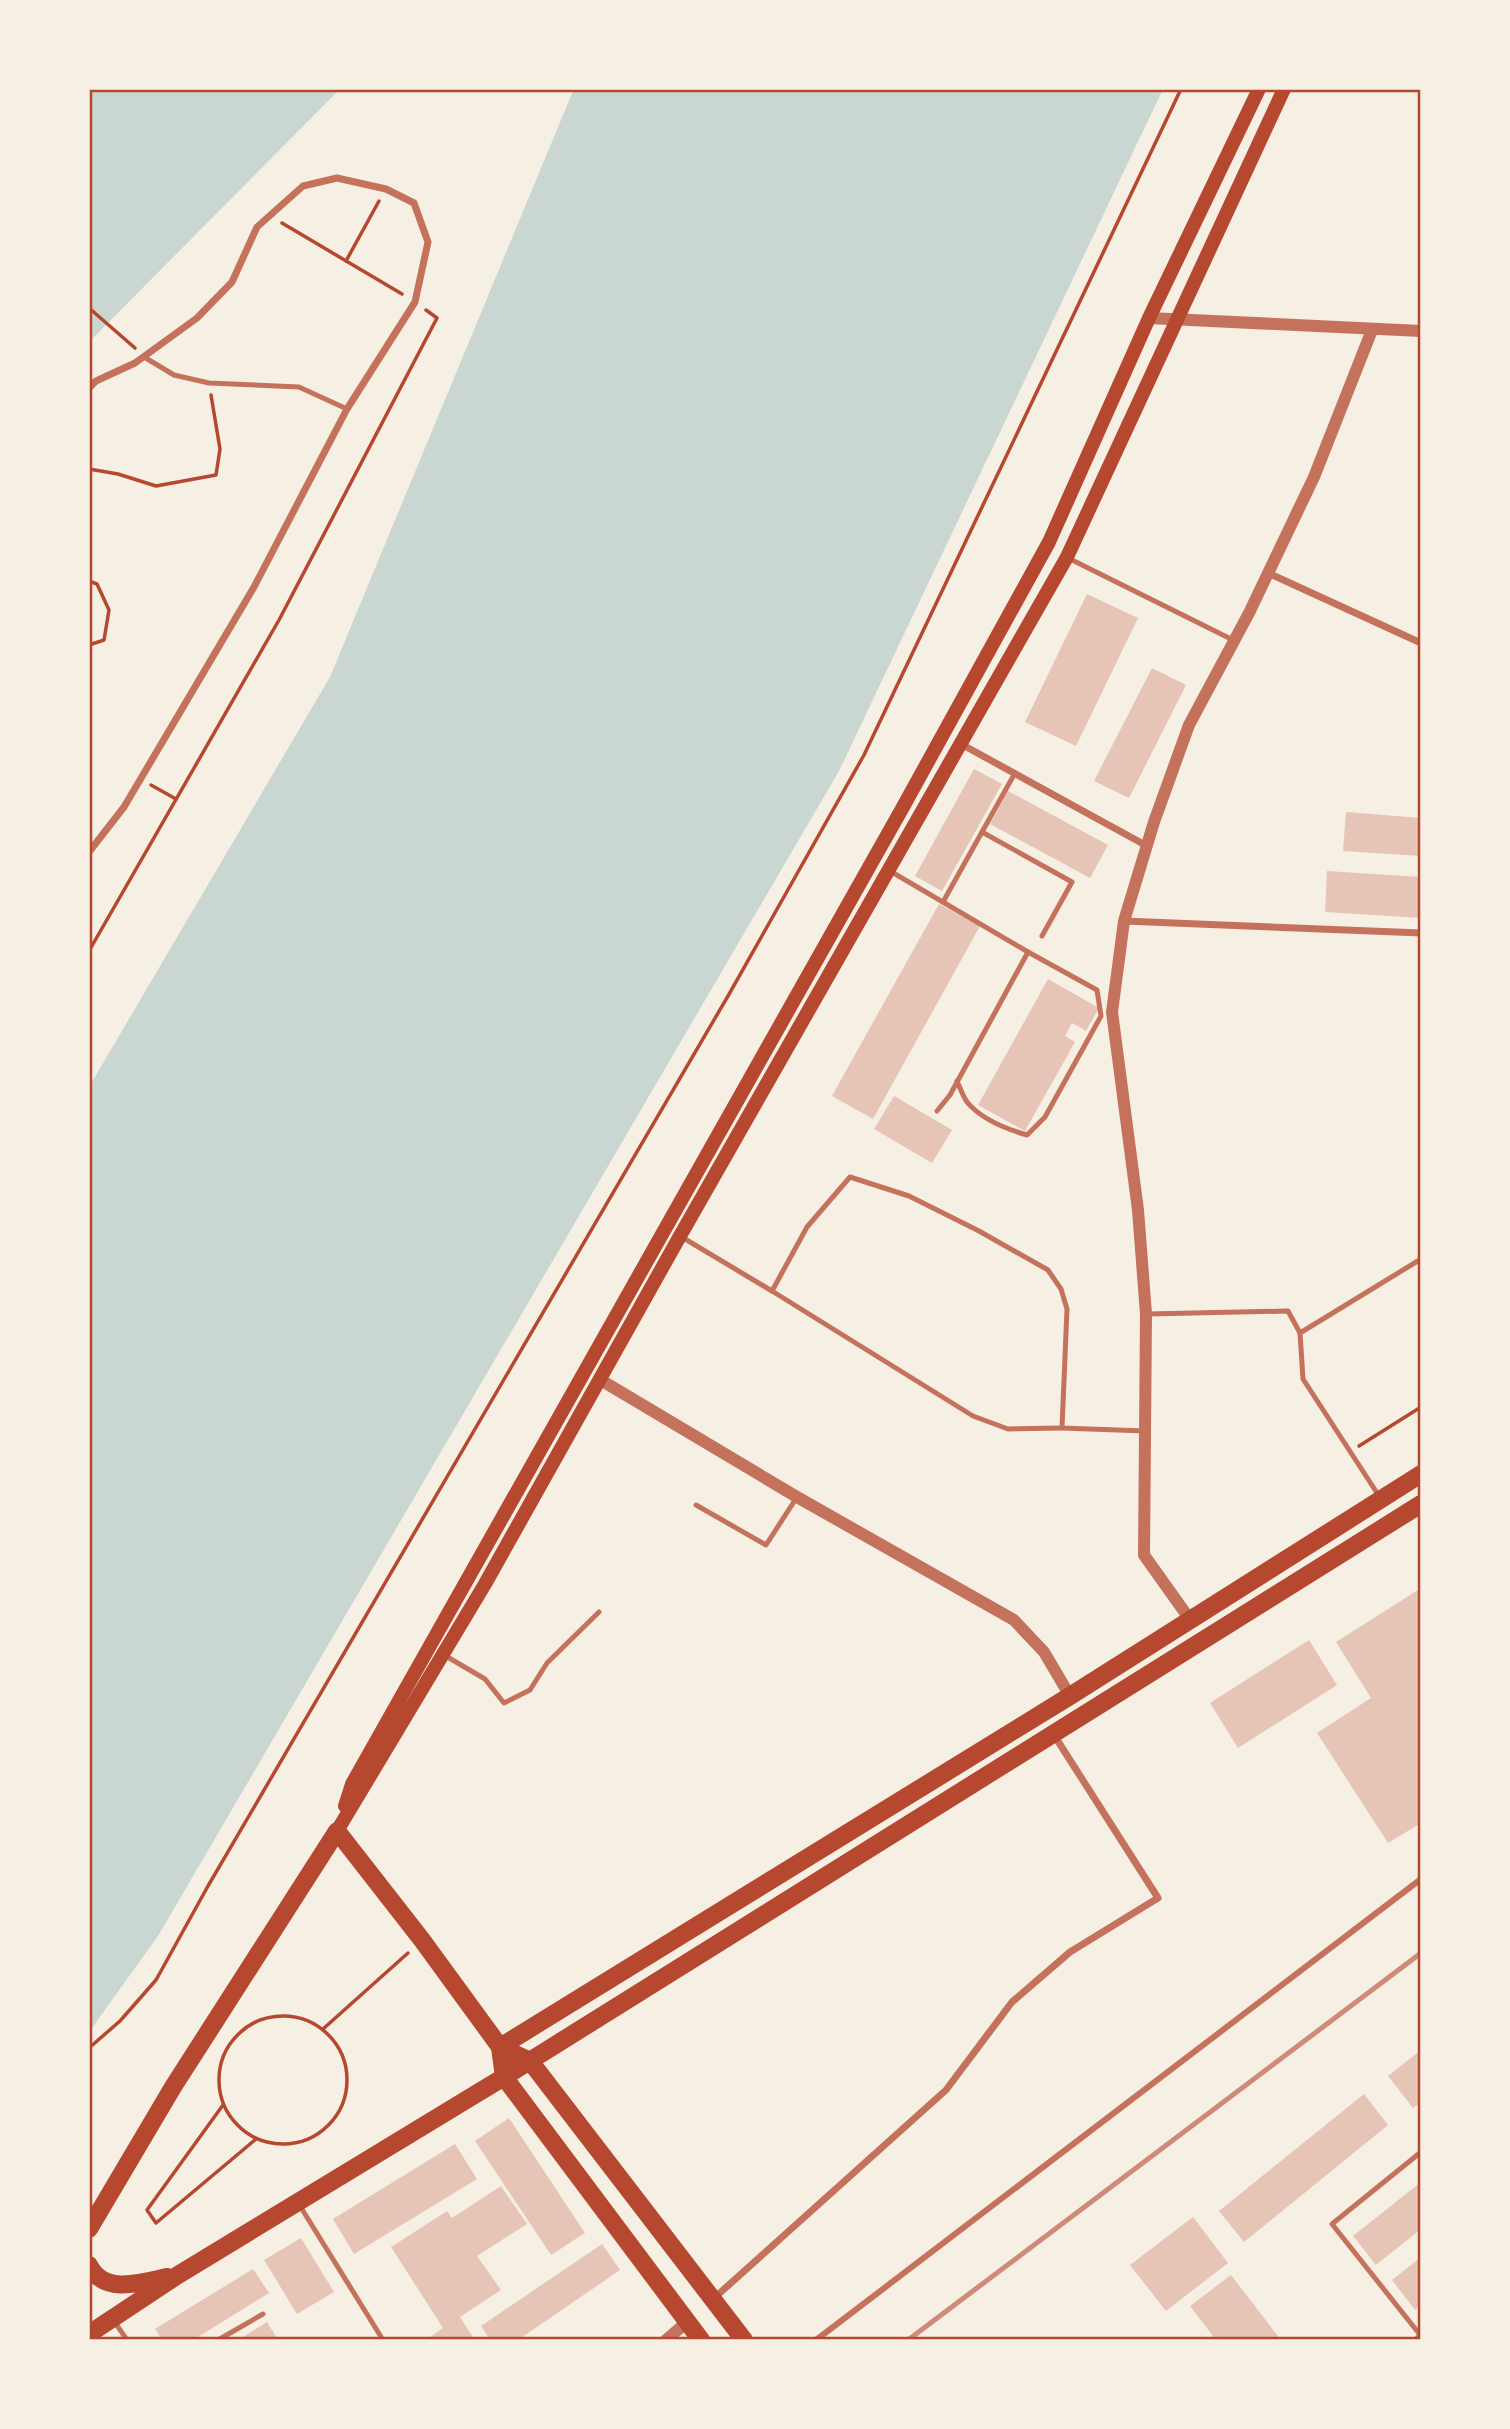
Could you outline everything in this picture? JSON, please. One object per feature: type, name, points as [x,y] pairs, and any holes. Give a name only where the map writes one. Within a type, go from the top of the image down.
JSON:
[{"type":"main road","points":[[337,1831],[352,1784],[904,807],[1049,542],[1149,318],[1259,89]]},
{"type":"main road","points":[[89,2245],[94,2222],[173,2087],[337,1831],[485,1584],[1067,557],[1284,89]]},
{"type":"main road","points":[[500,2047],[1191,1621],[1421,1474]]},
{"type":"main road","points":[[89,2333],[178,2275],[530,2061],[1421,1504]]},
{"type":"main road","points":[[337,1831],[422,1940],[500,2047],[504,2077],[701,2340]]},
{"type":"main road","points":[[500,2047],[530,2061],[744,2340]]},
{"type":"main road","points":[[89,2265],[94,2275],[108,2284],[136,2284],[178,2275]]},
{"type":"street","points":[[89,388],[96,381],[144,357],[197,318],[232,282],[257,226],[303,186],[337,178],[386,189],[414,204],[428,242],[415,302],[347,409],[254,587],[124,807],[89,852]]},
{"type":"street","points":[[1149,318],[1421,331]]},
{"type":"street","points":[[1191,1621],[1144,1555],[1146,1314],[1138,1210],[1112,1012],[1124,921],[1189,725],[1268,573],[1314,477],[1372,330]]},
{"type":"street","points":[[1268,573],[1421,643]]},
{"type":"street","points":[[961,744],[1147,846]]},
{"type":"street","points":[[1124,921],[1421,933]]},
{"type":"street","points":[[599,1379],[797,1497],[1014,1620],[1044,1652],[1070,1696]]},
{"type":"street","points":[[712,2300],[946,2090],[1012,2002],[1070,1952],[1158,1898],[1054,1735]]},
{"type":"street","points":[[816,2340],[1421,1880]]},
{"type":"street","points":[[666,2340],[687,2322]]},
{"type":"lane","points":[[144,357],[174,375],[209,383],[299,387],[347,409]]},
{"type":"lane","points":[[1067,557],[1234,640]]},
{"type":"lane","points":[[943,902],[1015,773]]},
{"type":"lane","points":[[982,832],[1072,882],[1042,936]]},
{"type":"lane","points":[[890,871],[1097,990],[1101,1016],[1045,1117],[1027,1135],[1008,1130],[978,1111],[966,1101],[957,1081]]},
{"type":"lane","points":[[937,1111],[957,1081],[1028,952]]},
{"type":"lane","points":[[772,1291],[807,1227],[850,1177],[909,1196],[1048,1270],[1061,1290],[1066,1309],[1062,1428]]},
{"type":"lane","points":[[680,1236],[973,1416],[1008,1429],[1145,1431]]},
{"type":"lane","points":[[1300,1333],[1421,1259]]},
{"type":"lane","points":[[1146,1314],[1288,1311],[1300,1333],[1303,1379],[1380,1499]]},
{"type":"lane","points":[[696,1505],[766,1545],[797,1497]]},
{"type":"lane","points":[[442,1654],[485,1679],[504,1703],[530,1690],[547,1663],[599,1612]]},
{"type":"lane","points":[[1420,2338],[1332,2224],[1421,2152]]},
{"type":"lane","points":[[298,2203],[383,2340]]},
{"type":"lane","points":[[218,2340],[263,2314]]},
{"type":"lane","points":[[113,2318],[127,2340]]},
{"type":"path","points":[[89,2048],[120,2021],[156,1980],[214,1875],[721,1008],[864,755],[1181,89]]},
{"type":"path","points":[[346,261],[386,189]]},
{"type":"path","points":[[89,951],[279,620],[437,318],[415,302],[269,215]]},
{"type":"path","points":[[89,308],[144,357]]},
{"type":"path","points":[[89,469],[118,474],[156,486],[216,475],[220,449],[209,383]]},
{"type":"path","points":[[89,581],[97,584],[109,610],[104,640],[89,645]]},
{"type":"path","points":[[140,780],[176,799]]},
{"type":"path","points":[[1349,1453],[1421,1407]]},
{"type":"path","points":[[323,2029],[422,1940]]},
{"type":"path","points":[[283,2015],[304,2019],[323,2029],[337,2044],[345,2063],[347,2083],[343,2104],[332,2122],[316,2135],[297,2143],[276,2144],[242,2130],[231,2119],[223,2105],[218,2085],[220,2064],[229,2044],[243,2029],[262,2019],[283,2015]]},
{"type":"path","points":[[223,2105],[147,2210],[156,2223],[256,2138]]},
{"type":"shaded area","points":[[89,89],[340,89],[89,342]]},
{"type":"shaded area","points":[[570,89],[1163,89],[839,771],[158,1936],[89,2032],[89,1087],[330,677],[573,91]]},
{"type":"building","points":[[1087,594],[1138,618],[1076,746],[1025,722]]},
{"type":"building","points":[[1152,668],[1186,685],[1129,798],[1094,781]]},
{"type":"building","points":[[974,769],[1002,784],[942,891],[915,876]]},
{"type":"building","points":[[1008,791],[1108,845],[1090,878],[990,824]]},
{"type":"building","points":[[1346,812],[1421,818],[1421,856],[1343,851]]},
{"type":"building","points":[[1327,871],[1421,877],[1421,918],[1325,912]]},
{"type":"building","points":[[939,904],[980,926],[873,1119],[832,1096]]},
{"type":"building","points":[[1048,979],[1099,1008],[1086,1031],[1072,1023],[1065,1036],[1075,1042],[1025,1131],[978,1105]]},
{"type":"building","points":[[894,1096],[952,1130],[932,1163],[874,1129]]},
{"type":"building","points":[[1418,1590],[1421,1593],[1421,1823],[1388,1843],[1317,1733],[1371,1698],[1336,1642]]},
{"type":"building","points":[[1309,1640],[1337,1685],[1238,1748],[1210,1703]]},
{"type":"building","points":[[1421,2050],[1421,2102],[1413,2108],[1388,2076]]},
{"type":"building","points":[[1364,2094],[1388,2125],[1244,2242],[1219,2211]]},
{"type":"building","points":[[509,2118],[585,2233],[551,2255],[475,2141]]},
{"type":"building","points":[[455,2144],[477,2179],[354,2254],[333,2219]]},
{"type":"building","points":[[1421,2182],[1421,2229],[1376,2265],[1353,2236]]},
{"type":"building","points":[[501,2186],[527,2224],[477,2256],[501,2290],[460,2317],[475,2340],[426,2340],[443,2328],[391,2247],[447,2211],[452,2218]]},
{"type":"building","points":[[1193,2217],[1228,2263],[1166,2311],[1130,2265]]},
{"type":"building","points":[[301,2238],[334,2292],[297,2314],[264,2260]]},
{"type":"building","points":[[602,2244],[620,2270],[518,2340],[490,2340],[481,2326]]},
{"type":"building","points":[[1421,2257],[1421,2305],[1415,2310],[1392,2280]]},
{"type":"building","points":[[253,2269],[269,2293],[193,2340],[162,2340],[155,2329]]},
{"type":"building","points":[[1231,2275],[1281,2340],[1216,2340],[1190,2306]]},
{"type":"building","points":[[267,2322],[278,2340],[238,2340]]},
{"type":"railway","points":[[908,2340],[1421,1953]]}]
